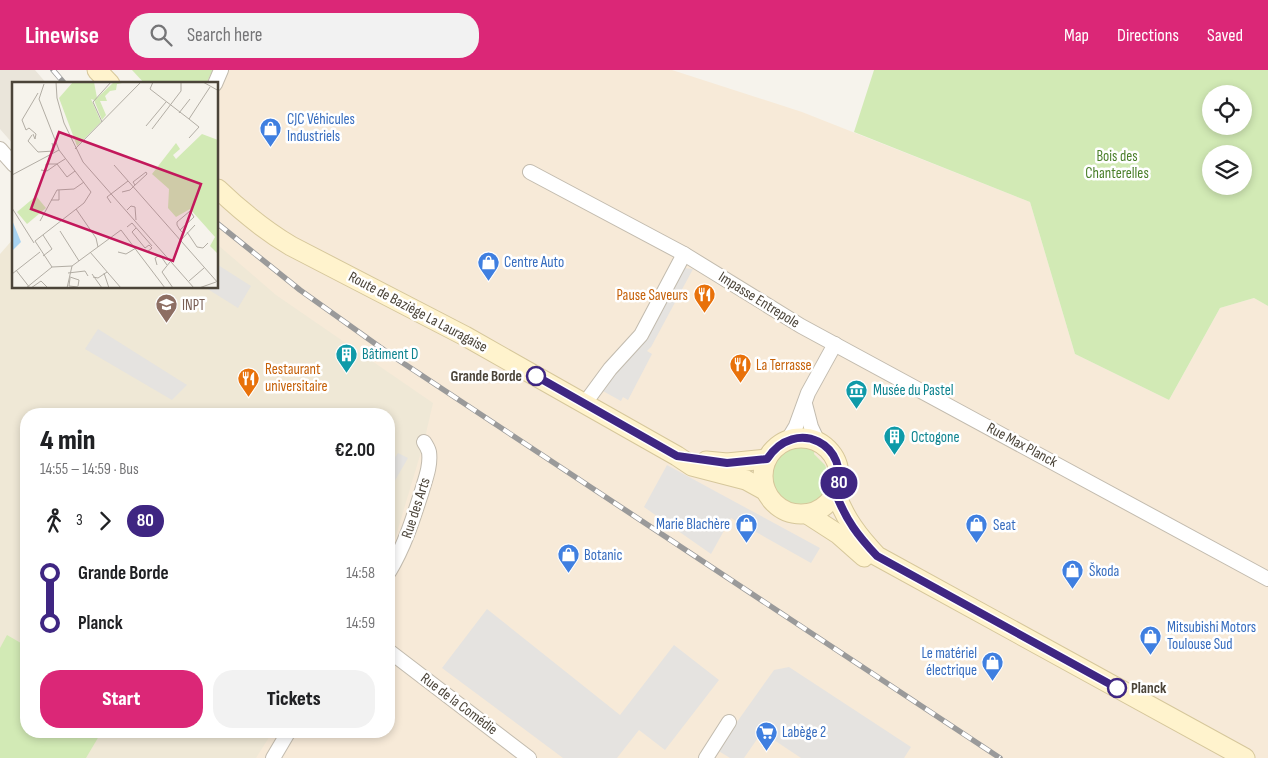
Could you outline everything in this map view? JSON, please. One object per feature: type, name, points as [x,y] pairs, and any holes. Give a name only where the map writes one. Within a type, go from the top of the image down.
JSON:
[{"type":"main road","points":[[97,70],[108,82]]},
{"type":"main road","name":"Route de Baziège La Lauragaise","points":[[219,190],[241,210],[284,242],[436,321],[585,403],[692,466],[746,480],[766,491]]},
{"type":"main road","points":[[797,438],[808,438],[818,442],[832,454],[840,470],[840,482],[836,494],[829,504],[819,511],[797,515],[783,510],[771,500],[766,491],[763,480],[767,459],[779,445],[787,441],[797,438]]},
{"type":"main road","name":"Route de Baziège La Lauragaise","points":[[677,456],[727,463],[767,459]]},
{"type":"main road","points":[[836,494],[843,513],[859,538],[877,556],[1246,758]]},
{"type":"main road","points":[[808,514],[838,534],[868,560],[892,575],[1228,758]]},
{"type":"street","points":[[216,82],[221,70]]},
{"type":"street","points":[[0,149],[12,163]]},
{"type":"street","name":"Impasse Entrepole","points":[[530,172],[684,254],[801,326],[834,344]]},
{"type":"street","points":[[585,403],[610,369],[641,336],[684,254]]},
{"type":"street","points":[[787,441],[796,426],[808,393],[834,344]]},
{"type":"street","name":"Rue Max Planck","points":[[834,344],[1268,578]]},
{"type":"street","points":[[805,404],[818,442]]},
{"type":"street","name":"Rue des Arts","points":[[395,561],[407,539],[427,474],[429,450],[424,442]]},
{"type":"street","name":"Rue de la Comédie","points":[[395,656],[529,758]]},
{"type":"street","points":[[706,758],[729,722]]},
{"type":"street","points":[[272,758],[285,738]]},
{"type":"shaded area","points":[[0,70],[35,70],[45,82],[12,82],[12,143],[0,129]]},
{"type":"shaded area","points":[[213,70],[672,70],[802,112],[1030,202],[1075,354],[1169,400],[1220,308],[1254,298],[1268,306],[1268,758],[0,758],[20,737],[395,738],[395,408],[381,408],[219,289],[219,82],[207,82]]},
{"type":"shaded area","points":[[12,240],[12,289],[219,289],[219,246],[276,295],[433,403],[424,442],[395,539],[395,408],[20,408],[20,738],[269,738],[256,758],[0,758],[0,254]]},
{"type":"shaded area","points":[[219,266],[251,286],[238,308],[208,289],[219,289]]},
{"type":"shaded area","points":[[684,268],[693,269],[651,347],[647,351],[652,354],[628,400],[623,397],[621,401],[601,390]]},
{"type":"shaded area","points":[[98,329],[187,385],[172,400],[85,349]]},
{"type":"shaded area","points":[[398,453],[408,458],[395,481],[395,457]]},
{"type":"shaded area","points":[[667,465],[820,548],[811,563],[731,518],[711,554],[644,507]]},
{"type":"shaded area","points":[[487,609],[620,715],[674,645],[719,680],[665,750],[639,730],[617,758],[563,758],[442,668]]},
{"type":"shaded area","points":[[789,667],[911,747],[904,758],[801,758],[762,732],[744,758],[730,758],[717,750],[774,670]]},
{"type":"green space","points":[[132,70],[213,70],[207,82],[143,82]]},
{"type":"green space","name":"Bois des Chanterelles","points":[[874,70],[1268,70],[1268,306],[1254,298],[1220,308],[1169,400],[1075,354],[1030,202],[854,132]]},
{"type":"green space","points":[[801,445],[815,448],[814,454],[825,465],[828,473],[833,473],[829,491],[819,502],[808,507],[795,506],[783,501],[775,492],[771,479],[774,464],[779,457],[792,447]]},
{"type":"green space","points":[[7,635],[20,643],[20,738],[98,738],[86,758],[0,758],[0,648]]},
{"type":"railway","points":[[53,70],[63,82]]},
{"type":"railway","points":[[219,225],[300,290],[391,355],[1000,758]]},
{"type":"bus line","name":"80","points":[[536,376],[677,456],[727,463],[748,462],[767,459],[779,445],[797,438],[808,438],[818,442],[836,458],[840,470],[840,482],[836,494],[843,513],[859,538],[877,556],[1117,688]]},
{"type":"place","name":"CJC Véhicules Industriels","points":[[271,147]]},
{"type":"place","name":"Centre Auto","points":[[488,281]]},
{"type":"place","name":"Pause Saveurs","points":[[704,314]]},
{"type":"place","name":"INPT","points":[[166,324]]},
{"type":"place","name":"Bâtiment D","points":[[346,373]]},
{"type":"place","name":"Grande Borde","points":[[536,376]]},
{"type":"place","name":"La Terrasse","points":[[740,384]]},
{"type":"place","name":"Restaurant universitaire","points":[[249,397]]},
{"type":"place","name":"Musée du Pastel","points":[[857,409]]},
{"type":"place","name":"Octogone","points":[[895,456]]},
{"type":"place","name":"Marie Blachère","points":[[746,543]]},
{"type":"place","name":"Seat","points":[[977,544]]},
{"type":"place","name":"Botanic","points":[[568,574]]},
{"type":"place","name":"Škoda","points":[[1073,590]]},
{"type":"place","name":"Mitsubishi Motors Toulouse Sud","points":[[1151,655]]},
{"type":"place","name":"Le matériel électrique","points":[[993,681]]},
{"type":"place","name":"Planck","points":[[1117,688]]},
{"type":"place","name":"Labège 2","points":[[766,751]]}]
